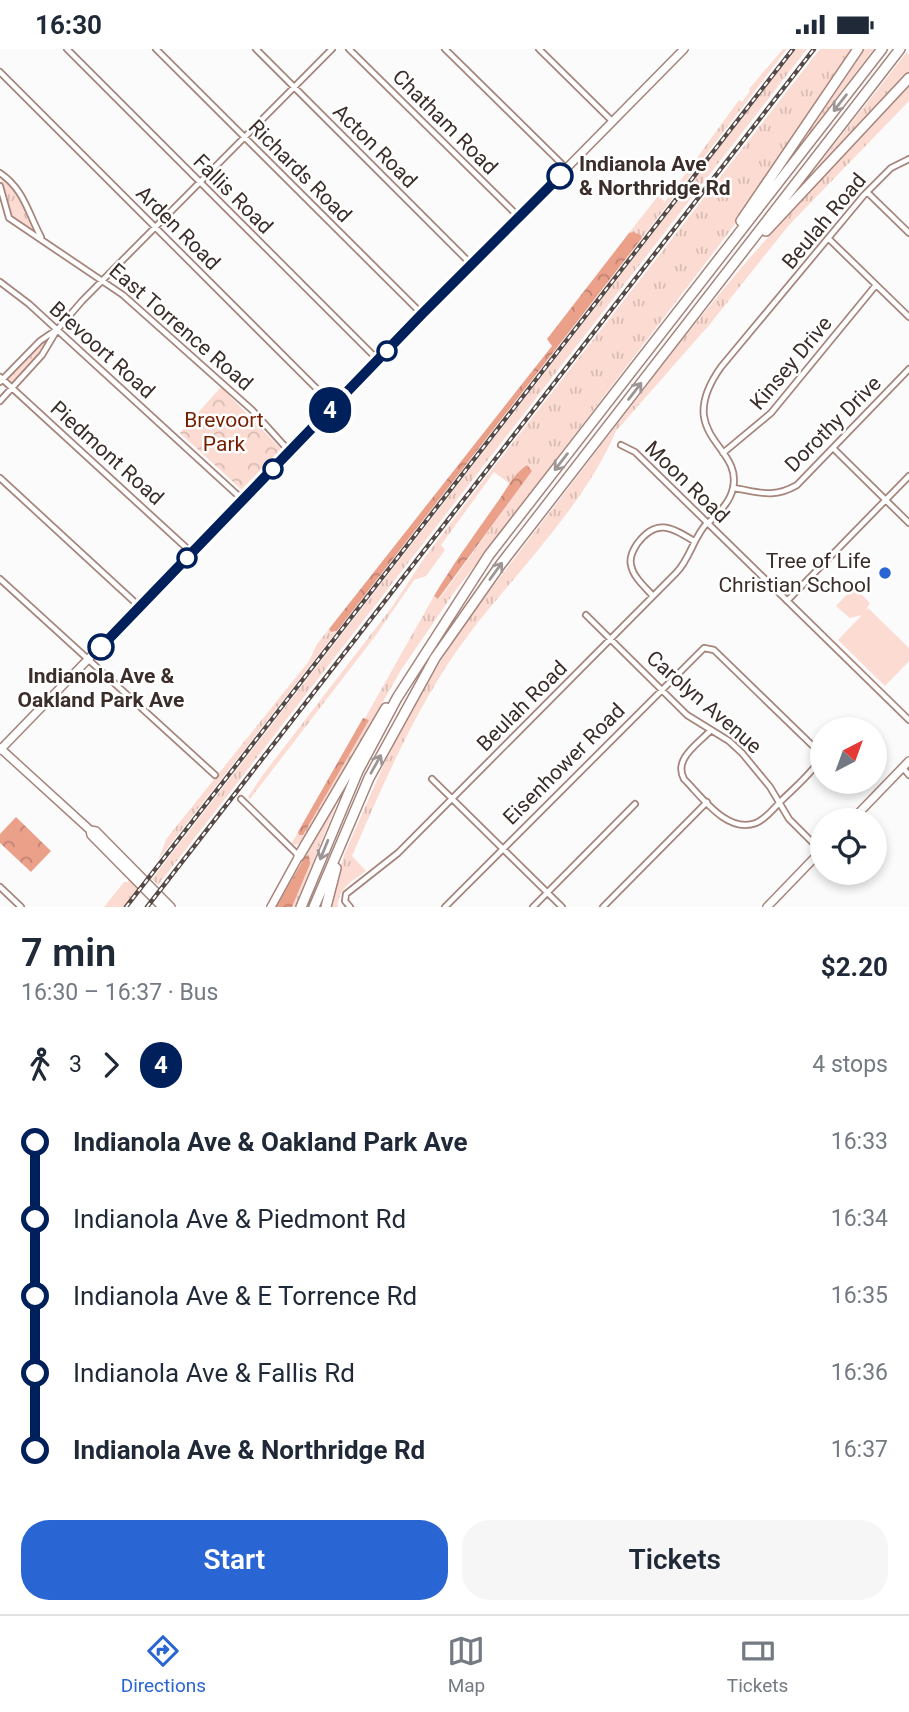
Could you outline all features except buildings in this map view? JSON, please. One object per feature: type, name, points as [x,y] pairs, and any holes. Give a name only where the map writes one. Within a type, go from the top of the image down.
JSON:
[{"type":"highway","points":[[708,273],[859,49]]},
{"type":"highway","points":[[301,907],[358,771],[421,659],[489,555],[882,49]]},
{"type":"highway","points":[[314,907],[369,778],[435,658],[500,564],[899,51]]},
{"type":"highway","points":[[733,265],[909,78]]},
{"type":"highway","points":[[299,856],[376,724],[408,674],[421,659]]},
{"type":"highway","points":[[326,907],[348,827]]},
{"type":"main road","points":[[162,907],[91,835],[90,830],[0,749],[422,314],[614,123],[684,49]]},
{"type":"main road","points":[[864,808],[909,761]]},
{"type":"main road","points":[[90,830],[96,831],[171,907]]},
{"type":"main road","points":[[271,907],[299,856]]},
{"type":"main road","points":[[768,907],[810,863]]},
{"type":"street","name":"Fallis Road","points":[[67,49],[378,361]]},
{"type":"street","name":"Richards Road","points":[[156,49],[422,314]]},
{"type":"street","name":"Acton Road","points":[[256,49],[472,265]]},
{"type":"street","points":[[0,401],[42,355],[57,330],[103,279],[332,49]]},
{"type":"street","name":"Chatham Road","points":[[349,49],[519,217]]},
{"type":"street","points":[[445,49],[567,169]]},
{"type":"street","points":[[539,49],[614,123]]},
{"type":"street","name":"Arden Road","points":[[0,72],[334,406]]},
{"type":"street","name":"Beulah Road","points":[[350,907],[344,898],[349,891],[398,853],[681,568],[694,541],[724,506],[734,488],[732,469],[709,433],[704,416],[710,383],[867,192],[891,167],[909,159]]},
{"type":"street","points":[[0,173],[19,191],[41,238]]},
{"type":"street","name":"East Torrence Road","points":[[0,186],[9,218],[103,279],[221,381],[290,451]]},
{"type":"street","points":[[867,192],[909,233]]},
{"type":"street","points":[[829,239],[909,317]]},
{"type":"street","name":"Brevoort Road","points":[[0,282],[57,330],[243,500]]},
{"type":"street","name":"Kinsey Drive","points":[[723,453],[771,413],[876,285]]},
{"type":"street","points":[[1,380],[40,341],[57,330]]},
{"type":"street","name":"Dorothy Drive","points":[[734,488],[782,493],[797,485],[909,369]]},
{"type":"street","name":"Piedmont Road","points":[[1,380],[192,553]]},
{"type":"street","name":"Moon Road","points":[[621,445],[635,452],[909,720]]},
{"type":"street","points":[[833,448],[909,523]]},
{"type":"street","points":[[787,601],[909,476]]},
{"type":"street","points":[[0,478],[140,607]]},
{"type":"street","points":[[653,596],[634,573],[631,565],[634,548],[643,536],[656,527],[666,527],[694,541]]},
{"type":"street","points":[[0,579],[215,775]]},
{"type":"street","name":"Carolyn Avenue","points":[[586,615],[687,715],[729,741],[754,766],[789,819],[810,839]]},
{"type":"street","name":"Eisenhower Road","points":[[445,907],[700,650],[708,647],[719,654],[820,756],[817,765],[779,803]]},
{"type":"street","points":[[711,730],[680,765],[684,779],[723,817],[743,825],[757,822],[779,803]]},
{"type":"street","points":[[902,768],[909,775]]},
{"type":"street","points":[[432,779],[562,907]]},
{"type":"street","points":[[241,799],[299,856]]},
{"type":"street","points":[[603,907],[707,802]]},
{"type":"street","points":[[533,907],[635,804]]},
{"type":"street","points":[[0,887],[20,907]]},
{"type":"green space","points":[[783,49],[787,49],[642,238],[641,235],[629,233],[658,196],[665,202],[739,100],[742,102],[749,89]]},
{"type":"green space","points":[[796,49],[807,49],[158,885],[152,879]]},
{"type":"green space","points":[[820,49],[853,49],[739,219],[453,594],[401,670],[303,843],[294,845],[292,843],[298,832],[299,835],[434,596],[440,598],[532,471],[527,465],[510,484],[494,472],[441,545],[445,550],[426,576],[414,580],[376,635],[250,799],[248,797],[392,607],[425,557],[486,477]]},
{"type":"green space","points":[[862,49],[874,49],[798,148],[796,147]]},
{"type":"green space","points":[[907,52],[909,74],[790,201]]},
{"type":"green space","points":[[909,86],[909,101],[789,225],[710,324],[616,431],[603,459],[568,511],[451,659],[404,741],[352,856],[366,871],[343,890],[338,907],[330,907],[344,855],[384,764],[422,691],[465,623],[681,341],[741,268]]},
{"type":"green space","points":[[0,175],[21,200],[34,231],[10,215]]},
{"type":"green space","points":[[633,232],[642,238],[337,631],[331,632],[329,629],[552,346],[547,339],[629,233]]},
{"type":"green space","points":[[51,336],[47,347],[14,383],[10,382],[7,378],[41,341]]},
{"type":"green space","name":"Brevoort Park","points":[[221,387],[282,450],[243,491],[180,433]]},
{"type":"green space","points":[[527,465],[532,471],[438,599],[434,596],[456,561],[514,478]]},
{"type":"green space","points":[[854,587],[870,603],[865,611],[868,608],[909,648],[909,661],[885,686],[838,640],[862,615],[850,618],[836,606]]},
{"type":"green space","points":[[329,629],[333,633],[337,631],[158,860],[167,838],[309,661],[317,644]]},
{"type":"green space","points":[[363,718],[369,720],[303,835],[299,835],[298,832]]},
{"type":"green space","points":[[343,788],[295,907],[292,907],[310,864],[306,855],[303,857]]},
{"type":"green space","points":[[16,817],[51,851],[31,872],[0,843],[0,834]]},
{"type":"green space","points":[[309,855],[310,864],[292,907],[276,907],[303,857]]},
{"type":"green space","points":[[129,878],[138,889],[124,907],[104,907],[124,882],[128,882]]},
{"type":"railway","points":[[126,907],[793,49]]},
{"type":"railway","points":[[147,907],[814,49]]},
{"type":"bus line","name":"4","points":[[101,647],[422,314],[560,176]]},
{"type":"place","name":"Indianola Ave & Northridge Rd","points":[[560,176]]},
{"type":"place","name":"Tree of Life Christian School","points":[[885,573]]},
{"type":"place","name":"Indianola Ave & Oakland Park Ave","points":[[101,647]]}]
